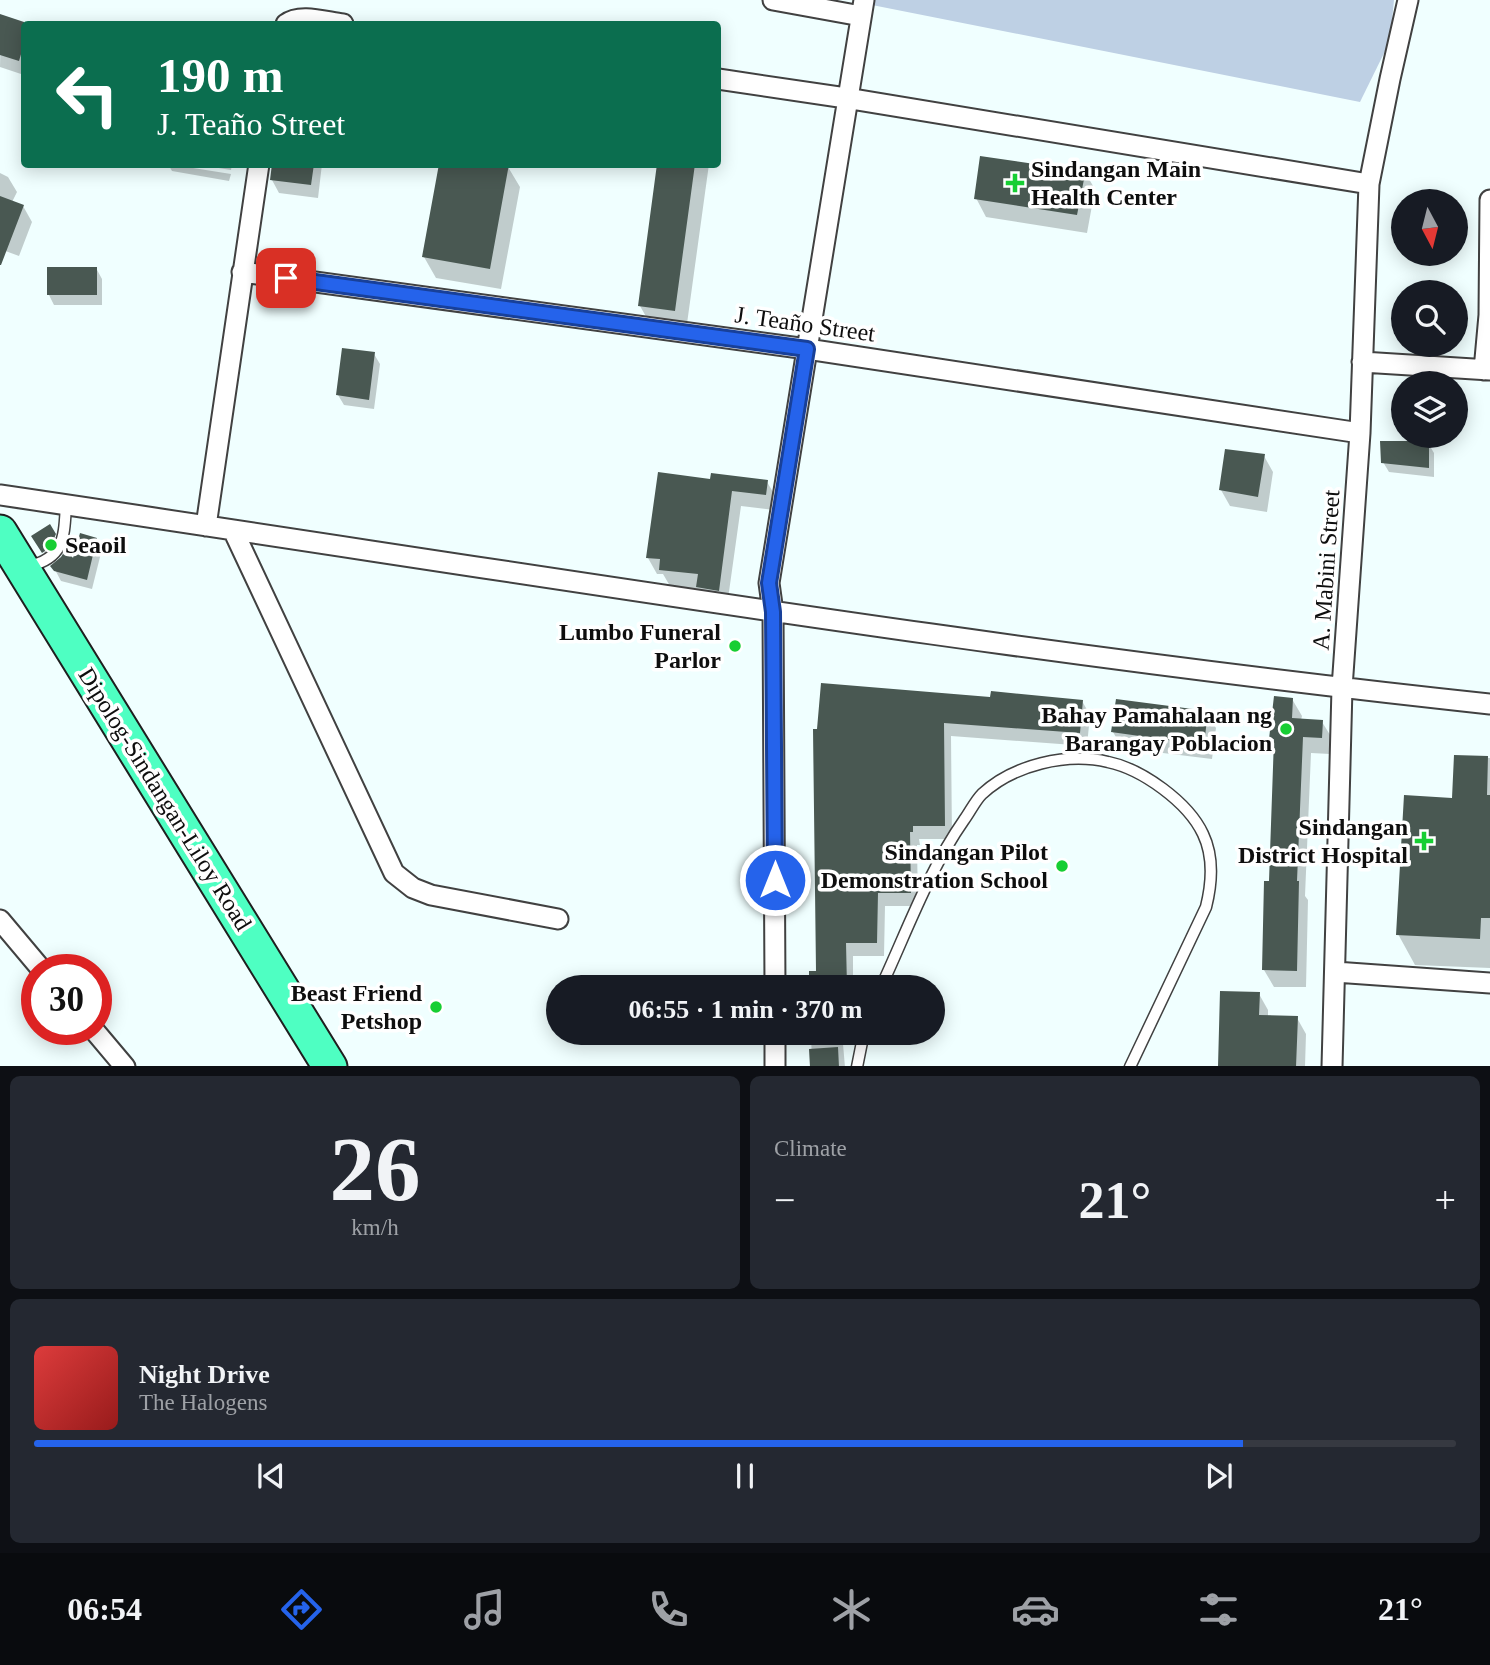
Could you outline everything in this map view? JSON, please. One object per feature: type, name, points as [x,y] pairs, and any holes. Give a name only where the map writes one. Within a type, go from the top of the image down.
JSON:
[{"type":"highway","name":"Dipolog-Sindangan-Liloy Road","points":[[0,532],[330,1066]]},
{"type":"street","points":[[773,0],[862,8],[769,583],[773,612],[775,975]]},
{"type":"street","name":"A. Mabini Street","points":[[1332,1066],[1342,688],[1360,433],[1369,184],[1408,0]]},
{"type":"street","points":[[290,21],[301,18],[322,21]]},
{"type":"street","points":[[721,79],[1369,184]]},
{"type":"street","points":[[206,526],[258,168]]},
{"type":"street","points":[[1362,362],[1487,370],[1490,200]]},
{"type":"street","name":"J. Teaño Street","points":[[242,272],[807,349],[1360,433]]},
{"type":"street","points":[[0,495],[773,612],[1342,688],[1490,704]]},
{"type":"street","points":[[233,530],[394,873],[413,888],[431,895],[558,919]]},
{"type":"street","points":[[0,920],[29,954]]},
{"type":"street","points":[[1335,972],[1490,983]]},
{"type":"street","points":[[107,1045],[125,1066]]},
{"type":"street","points":[[775,1045],[775,1066]]},
{"type":"lane","points":[[22,567],[41,563],[59,548],[65,530],[66,505]]},
{"type":"lane","points":[[887,975],[948,842],[982,794],[1009,775],[1035,765],[1086,759],[1108,762],[1135,772],[1165,790],[1185,809],[1203,833],[1210,856],[1211,886],[1206,907],[1130,1066]]},
{"type":"lane","points":[[857,1066],[861,1045]]},
{"type":"shaded area","points":[[873,0],[1394,0],[1390,41],[1360,102],[872,5]]},
{"type":"building","points":[[0,14],[21,21],[21,54],[19,61],[0,55]]},
{"type":"building","name":"Sindangan Main Health Center","points":[[980,156],[1086,169],[1077,215],[974,199]]},
{"type":"building","points":[[272,168],[313,168],[311,185],[270,180]]},
{"type":"building","points":[[438,168],[508,168],[490,269],[422,257]]},
{"type":"building","points":[[656,168],[694,168],[675,311],[638,306]]},
{"type":"building","points":[[0,196],[24,205],[1,265],[0,265]]},
{"type":"building","points":[[47,267],[97,267],[97,295],[47,295]]},
{"type":"building","points":[[342,348],[375,352],[369,400],[336,395]]},
{"type":"building","points":[[1380,441],[1391,441],[1391,448],[1429,448],[1429,468],[1381,463]]},
{"type":"building","points":[[1225,449],[1265,454],[1258,497],[1219,490]]},
{"type":"building","points":[[658,472],[710,479],[711,473],[768,480],[766,495],[732,491],[719,591],[696,587],[698,574],[659,570],[660,559],[646,558]]},
{"type":"building","points":[[50,524],[56,534],[50,547],[42,553],[31,536]]},
{"type":"building","points":[[80,533],[97,538],[87,580],[54,571],[50,566],[66,549],[73,558]]},
{"type":"building","points":[[821,683],[990,697],[991,691],[1083,700],[1080,733],[944,723],[945,826],[913,826],[913,832],[910,832],[911,893],[878,893],[877,943],[846,943],[847,975],[809,975],[809,971],[816,971],[813,729],[817,729]]},
{"type":"building","points":[[1274,696],[1293,698],[1292,718],[1323,720],[1322,738],[1303,737],[1297,881],[1297,971],[1262,970],[1264,881],[1269,881],[1274,739],[1269,739]]},
{"type":"building","points":[[1116,699],[1208,711],[1204,745],[1111,732]]},
{"type":"building","points":[[1454,755],[1488,756],[1490,918],[1481,918],[1480,939],[1396,935],[1404,795],[1452,798]]},
{"type":"building","points":[[1220,991],[1260,992],[1259,1015],[1298,1016],[1296,1066],[1218,1066]]},
{"type":"building","points":[[838,1047],[839,1066],[810,1066],[809,1049]]},
{"type":"place","name":"Sindangan Main Health Center","points":[[1015,183]]},
{"type":"place","name":"Seaoil","points":[[51,545]]},
{"type":"place","name":"Lumbo Funeral Parlor","points":[[735,646]]},
{"type":"place","name":"Bahay Pamahalaan ng Barangay Poblacion","points":[[1286,729]]},
{"type":"place","name":"Sindangan District Hospital","points":[[1424,841]]},
{"type":"place","name":"Sindangan Pilot Demonstration School","points":[[1062,866]]},
{"type":"place","name":"Beast Friend Petshop","points":[[436,1007]]},
{"type":"route","points":[[286,278],[807,349],[769,583],[773,612],[775,880]]}]
